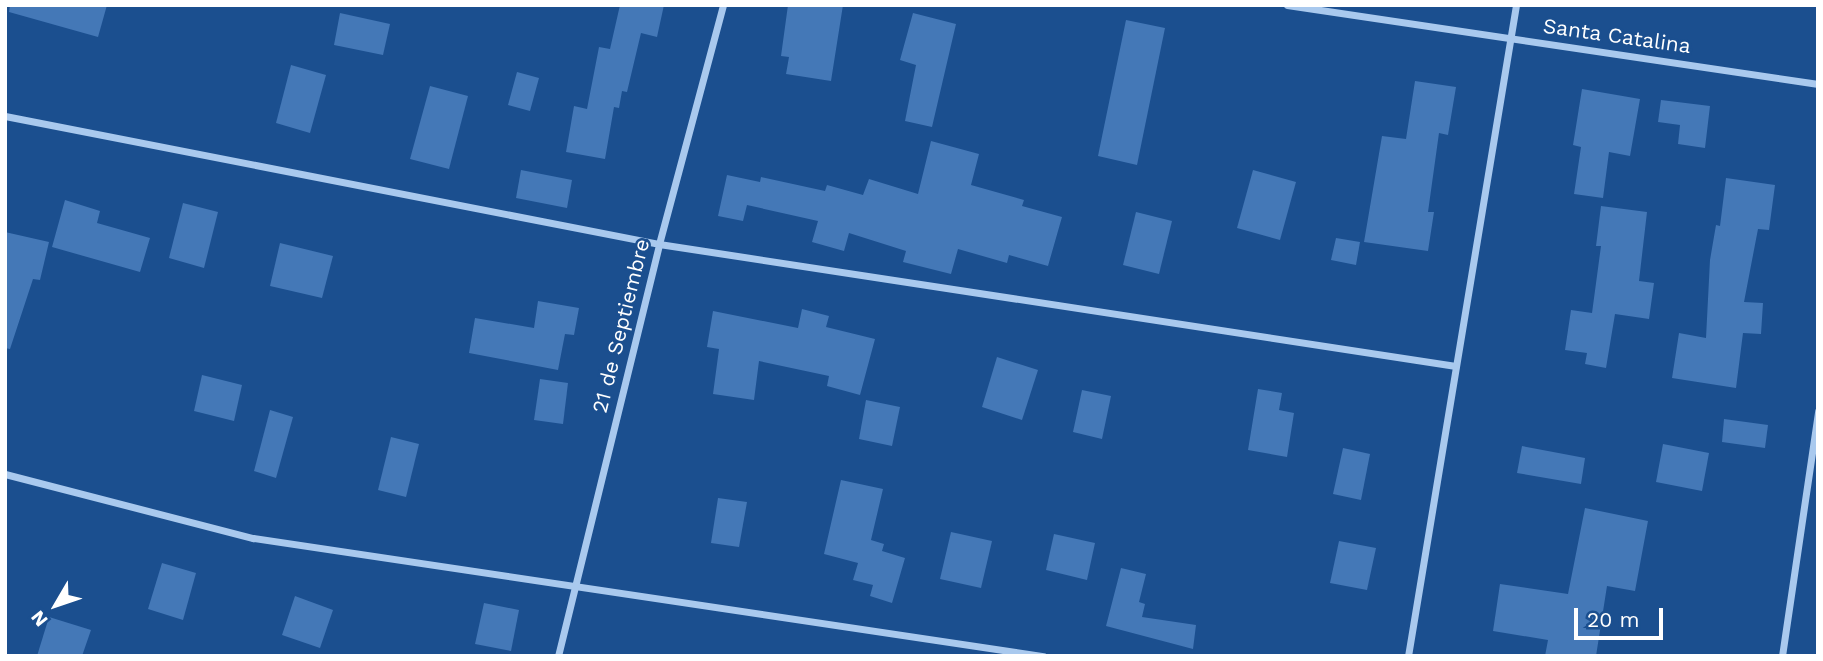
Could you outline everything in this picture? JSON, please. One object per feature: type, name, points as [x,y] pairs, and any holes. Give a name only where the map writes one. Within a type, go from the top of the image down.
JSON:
[{"type":"street","name":"21 de Septiembre","points":[[558,656],[659,244],[723,5]]},
{"type":"street","name":"Santa Catalina","points":[[1287,5],[1818,83]]},
{"type":"street","points":[[1408,656],[1516,5]]},
{"type":"street","points":[[5,116],[659,244],[1456,366]]},
{"type":"street","points":[[1782,656],[1818,411]]},
{"type":"street","points":[[5,474],[253,538],[1043,656]]},
{"type":"building","points":[[10,5],[107,5],[98,37],[9,12]]},
{"type":"building","points":[[620,5],[664,5],[657,37],[641,33],[627,92],[622,91],[619,108],[614,107],[605,159],[566,152],[574,106],[587,109],[599,47],[610,49]]},
{"type":"building","points":[[788,5],[843,5],[831,81],[786,74],[789,57],[781,56]]},
{"type":"building","points":[[340,13],[390,24],[383,55],[334,45]]},
{"type":"building","points":[[913,13],[956,24],[932,127],[905,121],[916,65],[900,60]]},
{"type":"building","points":[[1126,20],[1165,28],[1137,165],[1098,156]]},
{"type":"building","points":[[291,65],[326,75],[310,133],[276,123]]},
{"type":"building","points":[[517,72],[539,78],[530,111],[508,105]]},
{"type":"building","points":[[1415,81],[1456,87],[1448,135],[1439,133],[1428,212],[1434,212],[1428,251],[1364,242],[1382,136],[1406,139]]},
{"type":"building","points":[[430,86],[468,96],[449,169],[410,159]]},
{"type":"building","points":[[1582,89],[1640,99],[1630,156],[1609,152],[1603,198],[1574,194],[1581,147],[1573,145]]},
{"type":"building","points":[[1661,100],[1710,106],[1705,148],[1678,144],[1680,125],[1658,122]]},
{"type":"building","points":[[931,141],[979,154],[971,185],[1024,200],[1022,206],[1062,217],[1048,266],[1009,255],[1007,263],[958,249],[951,274],[903,262],[906,251],[849,233],[844,251],[812,242],[818,221],[747,205],[743,221],[718,216],[727,175],[760,182],[761,177],[825,191],[827,185],[863,195],[869,179],[918,194]]},
{"type":"building","points":[[521,170],[572,180],[567,208],[516,198]]},
{"type":"building","points":[[1253,170],[1296,182],[1280,240],[1237,228]]},
{"type":"building","points":[[1726,178],[1775,185],[1769,230],[1758,229],[1744,302],[1763,303],[1761,334],[1743,333],[1736,388],[1672,378],[1679,333],[1706,338],[1710,260],[1716,225],[1720,226]]},
{"type":"building","points":[[65,200],[100,211],[97,223],[150,238],[140,272],[52,247]]},
{"type":"building","points":[[183,203],[218,212],[204,268],[169,258]]},
{"type":"building","points":[[1601,206],[1647,212],[1639,281],[1654,283],[1649,319],[1615,314],[1606,368],[1585,364],[1587,353],[1565,350],[1571,310],[1592,313],[1601,246],[1596,246]]},
{"type":"building","points":[[1136,212],[1172,221],[1159,274],[1123,265]]},
{"type":"building","points":[[5,232],[49,242],[40,280],[33,279],[10,349],[5,348]]},
{"type":"building","points":[[1336,238],[1360,242],[1356,265],[1331,260]]},
{"type":"building","points":[[280,243],[333,256],[322,298],[270,286]]},
{"type":"building","points":[[538,301],[579,308],[574,335],[565,334],[558,370],[469,353],[475,318],[534,328]]},
{"type":"building","points":[[802,309],[829,316],[826,327],[875,339],[860,395],[827,386],[829,376],[759,361],[754,400],[713,394],[719,349],[707,347],[713,311],[798,328]]},
{"type":"building","points":[[997,357],[1038,370],[1022,420],[982,407]]},
{"type":"building","points":[[202,375],[242,385],[234,421],[194,411]]},
{"type":"building","points":[[540,379],[568,383],[563,424],[534,420]]},
{"type":"building","points":[[1258,389],[1282,393],[1279,410],[1294,413],[1287,457],[1248,450]]},
{"type":"building","points":[[1082,390],[1111,396],[1102,439],[1073,432]]},
{"type":"building","points":[[866,400],[900,407],[892,446],[859,439]]},
{"type":"building","points":[[270,410],[293,417],[276,478],[254,471]]},
{"type":"building","points":[[1724,419],[1768,425],[1765,448],[1722,442]]},
{"type":"building","points":[[391,437],[419,444],[406,497],[378,490]]},
{"type":"building","points":[[1663,444],[1709,453],[1702,491],[1656,482]]},
{"type":"building","points":[[1522,446],[1585,458],[1581,484],[1517,473]]},
{"type":"building","points":[[1343,448],[1370,454],[1361,500],[1333,494]]},
{"type":"building","points":[[841,480],[883,489],[871,540],[884,544],[882,551],[905,558],[892,603],[870,596],[873,585],[853,580],[858,563],[824,554]]},
{"type":"building","points":[[718,498],[747,502],[739,547],[711,543]]},
{"type":"building","points":[[1585,508],[1648,521],[1635,591],[1607,586],[1596,656],[1545,656],[1548,640],[1493,631],[1500,584],[1568,594]]},
{"type":"building","points":[[951,532],[992,541],[981,588],[940,579]]},
{"type":"building","points":[[1054,534],[1095,543],[1087,580],[1046,570]]},
{"type":"building","points":[[1339,541],[1376,548],[1367,590],[1330,583]]},
{"type":"building","points":[[162,563],[196,573],[183,620],[148,609]]},
{"type":"building","points":[[1121,568],[1146,574],[1139,602],[1145,604],[1142,617],[1196,625],[1193,649],[1106,626]]},
{"type":"building","points":[[295,596],[333,610],[320,648],[282,635]]},
{"type":"building","points":[[484,603],[519,610],[511,651],[475,644]]},
{"type":"building","points":[[49,617],[91,630],[82,656],[37,656]]}]
